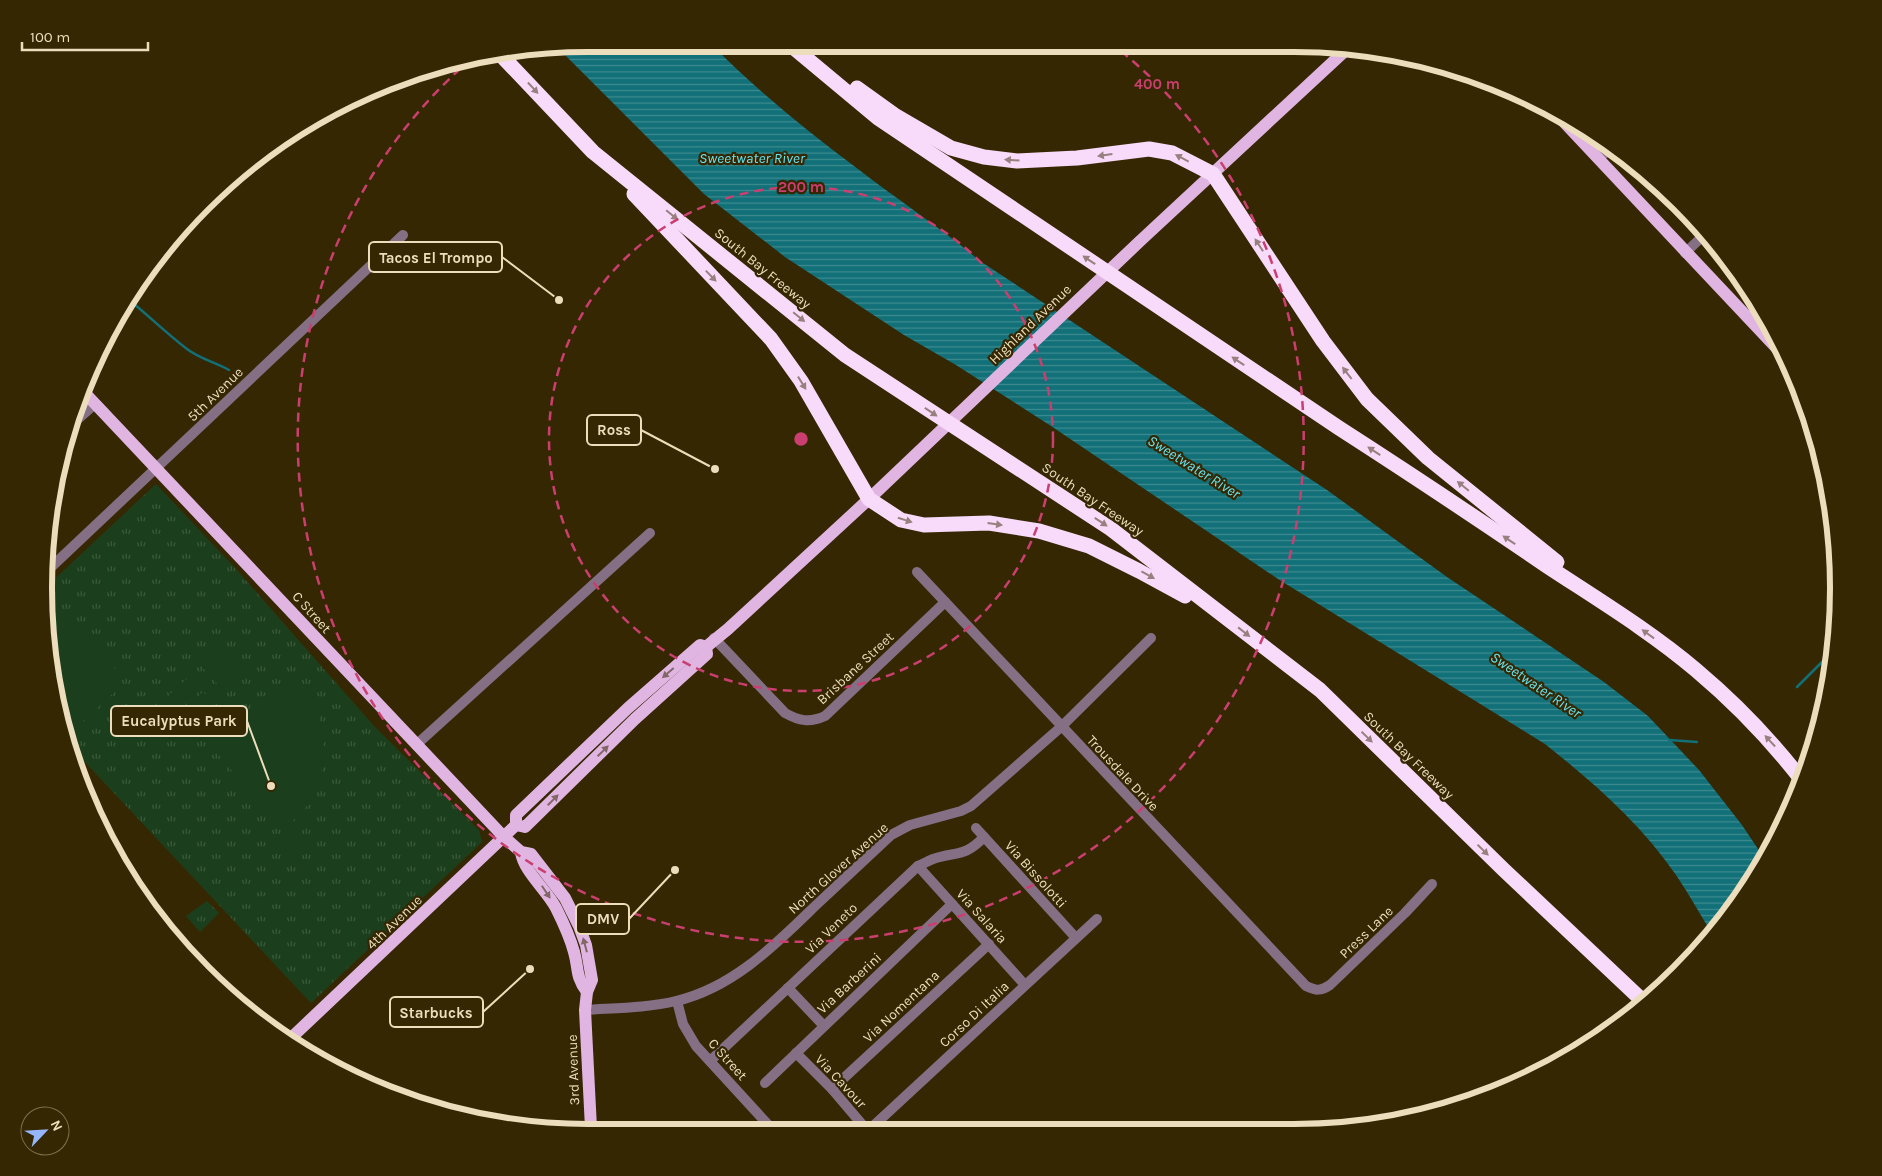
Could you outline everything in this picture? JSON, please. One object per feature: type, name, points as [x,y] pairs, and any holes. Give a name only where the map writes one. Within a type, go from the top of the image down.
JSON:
[{"type":"highway","points":[[799,52],[878,118],[1646,632],[1696,670],[1749,720],[1796,773]]},
{"type":"highway","points":[[811,52],[872,100],[916,129],[951,148],[984,157],[1017,161],[1077,158],[1149,149],[1172,153],[1212,174],[1323,341],[1368,399],[1428,458],[1556,560],[1579,587]]},
{"type":"highway","name":"South Bay Freeway","points":[[506,59],[593,152],[845,355],[1111,529],[1320,690],[1504,870],[1640,997]]},
{"type":"highway","points":[[593,152],[771,339],[801,381],[869,499],[902,520],[924,524],[989,523],[1039,531],[1089,546],[1228,619]]},
{"type":"main road","name":"Highland Avenue","points":[[734,623],[869,499],[1138,242],[1340,55]]},
{"type":"main road","points":[[1571,130],[1685,253],[1764,332]]},
{"type":"main road","name":"C Street","points":[[88,397],[503,836],[521,852],[531,854],[536,859],[561,892],[575,915],[586,945],[592,980],[587,992],[585,1010]]},
{"type":"main road","name":"4th Avenue","points":[[294,1035],[405,932],[503,836],[516,825],[525,827],[636,719],[707,654],[710,643],[734,623]]},
{"type":"main road","name":"3rd Avenue","points":[[585,1010],[591,1124]]},
{"type":"street","points":[[1598,159],[1606,153]]},
{"type":"street","name":"5th Avenue","points":[[53,565],[403,235]]},
{"type":"street","points":[[1685,253],[1700,239]]},
{"type":"street","points":[[81,416],[95,404]]},
{"type":"street","points":[[416,745],[650,533]]},
{"type":"street","name":"Trousdale Drive","points":[[917,572],[1298,978],[1306,986],[1313,989]]},
{"type":"street","name":"Brisbane Street","points":[[710,643],[785,713],[794,718],[810,721],[825,716],[945,602]]},
{"type":"street","name":"North Glover Avenue","points":[[585,1010],[634,1007],[677,1001],[707,990],[731,978],[764,955],[891,835],[910,825],[961,811],[971,806],[1061,727],[1151,638]]},
{"type":"street","name":"Via Bissolotti","points":[[976,828],[1076,938]]},
{"type":"street","name":"Via Veneto","points":[[710,1061],[918,866],[933,859],[966,852],[976,846],[984,837]]},
{"type":"street","name":"Via Salaria","points":[[918,866],[1025,985]]},
{"type":"street","name":"Press Lane","points":[[1313,989],[1324,989],[1330,985],[1405,913],[1432,884]]},
{"type":"street","name":"Via Barberini","points":[[765,1083],[952,904]]},
{"type":"street","name":"Corso Di Italia","points":[[873,1124],[1097,919]]},
{"type":"street","name":"Via Nomentana","points":[[832,1089],[988,944]]},
{"type":"street","points":[[788,988],[824,1026]]},
{"type":"street","name":"C Street","points":[[677,1001],[680,1017],[686,1032],[696,1046],[767,1124]]},
{"type":"street","name":"Via Cavour","points":[[796,1053],[864,1124]]},
{"type":"green space","points":[[156,484],[236,569],[374,726],[479,830],[482,842],[311,1003],[80,757],[71,727],[57,658],[52,581]]},
{"type":"green space","points":[[53,607],[94,645],[120,674],[119,688],[72,731],[57,658]]},
{"type":"green space","points":[[218,641],[228,651],[206,671],[196,661]]},
{"type":"green space","points":[[234,658],[243,668],[221,688],[212,678]]},
{"type":"green space","points":[[189,677],[198,687],[176,707],[167,697]]},
{"type":"green space","points":[[294,686],[306,697],[315,710],[321,725],[324,742],[323,758],[321,775],[316,790],[308,804],[295,819],[279,828],[219,755],[222,745]]},
{"type":"green space","points":[[203,692],[212,702],[190,722],[181,712]]},
{"type":"green space","points":[[286,829],[306,852],[296,861],[275,839]]},
{"type":"green space","points":[[207,901],[219,913],[200,932],[186,916]]},
{"type":"water","name":"Sweetwater River","points":[[719,52],[766,96],[802,126],[980,261],[1327,490],[1447,577],[1604,682],[1648,716],[1699,770],[1742,825],[1760,852],[1739,886],[1708,927],[1676,875],[1648,838],[1581,773],[1545,744],[1278,579],[1051,426],[956,365],[904,335],[785,257],[704,194],[563,53]]},
{"type":"waterway","points":[[134,304],[187,349],[229,370]]},
{"type":"waterway","points":[[1797,687],[1825,659]]},
{"type":"waterway","points":[[1669,740],[1697,742]]},
{"type":"place","name":"Tacos El Trompo","points":[[559,300]]},
{"type":"place","name":"Ross","points":[[715,469]]},
{"type":"place","name":"Eucalyptus Park","points":[[271,786]]},
{"type":"place","name":"DMV","points":[[675,870]]},
{"type":"place","name":"Starbucks","points":[[530,969]]}]
